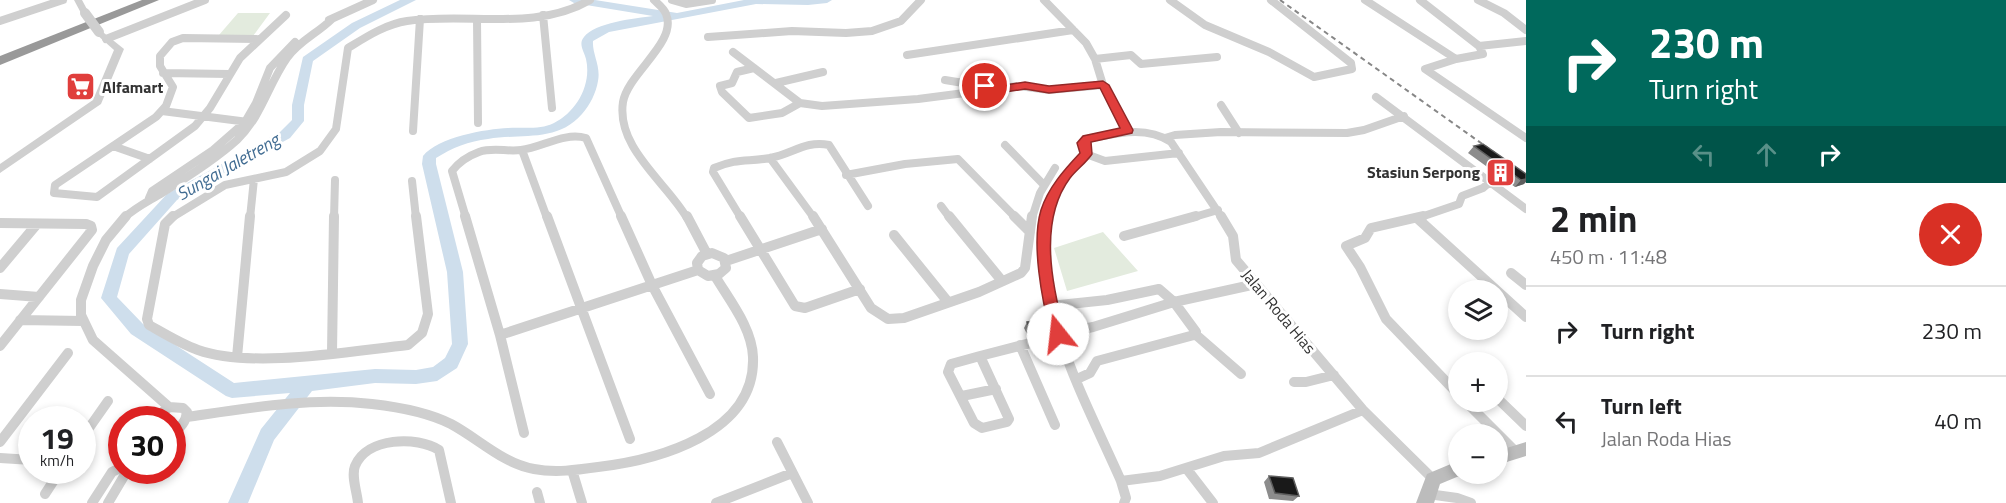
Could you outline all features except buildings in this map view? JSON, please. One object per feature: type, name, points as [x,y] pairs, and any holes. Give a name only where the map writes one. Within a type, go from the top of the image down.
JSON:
[{"type":"highway","points":[[0,51],[131,0]]},
{"type":"highway","points":[[0,61],[153,0]]},
{"type":"main road","points":[[1428,492],[1448,477]]},
{"type":"street","points":[[0,21],[63,0]]},
{"type":"street","points":[[0,169],[97,102],[119,49],[102,36],[78,0]]},
{"type":"street","points":[[102,36],[205,0]]},
{"type":"street","points":[[168,406],[93,340],[83,321],[80,306],[95,258],[109,235],[132,210],[222,152],[266,103],[272,81],[293,50],[332,19],[373,0]]},
{"type":"street","points":[[654,0],[664,9],[669,21],[668,34],[625,93],[624,121],[630,139],[643,163],[679,204],[707,254]]},
{"type":"street","points":[[664,9],[676,2],[712,0]]},
{"type":"street","points":[[708,37],[743,37],[795,31],[852,34],[867,32],[898,23],[921,0]]},
{"type":"street","points":[[1044,0],[1086,43],[1095,59],[1103,85],[1127,130]]},
{"type":"street","points":[[1170,0],[1203,26],[1234,36],[1255,48],[1271,53],[1314,77],[1352,69],[1351,63],[1271,0]]},
{"type":"street","points":[[1365,0],[1456,59]]},
{"type":"street","points":[[1420,0],[1479,46],[1483,54],[1456,59],[1425,69],[1526,138]]},
{"type":"street","points":[[1478,0],[1504,13],[1526,30]]},
{"type":"street","points":[[412,181],[428,314],[424,328],[408,345],[289,357],[237,357],[218,355],[183,344],[151,328],[147,319],[165,224],[177,212],[215,189],[286,172],[307,161],[330,140],[336,129],[348,48],[393,25],[420,19],[477,19],[559,14],[588,2]]},
{"type":"street","points":[[256,39],[178,39],[160,56],[160,66],[173,87],[162,111],[54,185],[54,192],[97,197],[206,117],[229,74],[256,39],[286,15]]},
{"type":"street","points":[[543,15],[552,108]]},
{"type":"street","points":[[413,131],[420,19]]},
{"type":"street","points":[[477,19],[478,123]]},
{"type":"street","points":[[907,55],[963,50],[1033,35],[1073,30]]},
{"type":"street","points":[[1479,46],[1526,41]]},
{"type":"street","points":[[733,52],[800,103]]},
{"type":"street","points":[[1095,59],[1131,55],[1141,64],[1217,57]]},
{"type":"street","points":[[753,68],[737,72],[732,83],[720,86],[722,92],[749,118],[778,114],[800,103],[831,106],[918,99],[1025,86],[1055,90],[1103,85]]},
{"type":"street","points":[[776,83],[823,72]]},
{"type":"street","points":[[164,73],[229,74]]},
{"type":"street","points":[[945,80],[999,89]]},
{"type":"street","points":[[1376,97],[1526,209]]},
{"type":"street","points":[[1221,105],[1239,133]]},
{"type":"street","points":[[162,111],[249,122]]},
{"type":"street","points":[[1086,154],[1083,143],[1087,139],[1127,130],[1165,138],[1171,134],[1347,133],[1364,130],[1404,116]]},
{"type":"street","points":[[524,433],[500,335],[452,171],[456,165],[482,151],[512,148],[522,150],[575,136],[586,138],[652,285],[710,394]]},
{"type":"street","name":"Jalan Roda Hias","points":[[1165,138],[1179,153],[1235,238],[1234,257],[1363,410],[1428,492]]},
{"type":"street","points":[[860,289],[805,308],[798,308],[792,303],[713,172],[714,168],[733,160],[770,158],[811,143],[821,142],[829,146],[868,206]]},
{"type":"street","points":[[1005,145],[1044,184]]},
{"type":"street","points":[[113,146],[150,159]]},
{"type":"street","points":[[522,150],[630,439]]},
{"type":"street","points":[[1086,154],[1105,161],[1179,153]]},
{"type":"street","points":[[1086,154],[1065,176],[1048,208],[1045,221],[1045,258],[1050,306],[1058,335],[1122,481],[1127,501]]},
{"type":"street","points":[[770,158],[822,229],[874,312],[889,319],[902,319],[1018,276],[1025,268],[1031,212],[1044,184],[1055,168]]},
{"type":"street","points":[[846,175],[905,164],[958,159],[1030,232]]},
{"type":"street","points":[[237,357],[254,179]]},
{"type":"street","points":[[332,353],[335,180]]},
{"type":"street","points":[[1448,384],[1386,319],[1360,267],[1346,247],[1365,238],[1370,229],[1379,224],[1418,218],[1459,204],[1462,196],[1483,188],[1490,182]]},
{"type":"street","points":[[941,206],[1002,281]]},
{"type":"street","points":[[1124,236],[1218,210]]},
{"type":"street","points":[[1418,218],[1526,317]]},
{"type":"street","points":[[0,223],[86,224],[91,226],[92,230],[1,344]]},
{"type":"street","points":[[0,268],[37,224]]},
{"type":"street","points":[[726,261],[822,229]]},
{"type":"street","points":[[894,235],[948,302]]},
{"type":"street","points":[[707,254],[720,255],[726,261],[724,272],[715,276],[705,276],[698,270],[697,262],[707,254]]},
{"type":"street","points":[[500,335],[698,270]]},
{"type":"street","points":[[1511,273],[1526,285]]},
{"type":"street","points":[[186,410],[187,417],[320,400],[369,404],[435,417],[458,428],[511,463],[533,469],[572,470],[638,462],[676,451],[701,437],[736,408],[746,394],[751,380],[753,353],[747,333],[715,276]]},
{"type":"street","points":[[980,356],[1009,419],[1007,422],[982,428],[977,426],[948,368],[951,364],[980,356],[1020,345],[1058,335],[1093,327],[1174,302],[1256,284]]},
{"type":"street","points":[[1050,306],[1107,300],[1155,288],[1161,290],[1174,302],[1195,330],[1195,334],[1216,355],[1241,374]]},
{"type":"street","points":[[0,294],[39,297]]},
{"type":"street","points":[[20,320],[83,321]]},
{"type":"street","points":[[1077,379],[1090,373],[1097,361],[1195,334]]},
{"type":"street","points":[[1020,345],[1054,425]]},
{"type":"street","points":[[0,442],[68,354]]},
{"type":"street","points":[[1294,382],[1306,382],[1334,375]]},
{"type":"street","points":[[962,396],[996,389]]},
{"type":"street","points":[[96,418],[108,401]]},
{"type":"street","points":[[1508,409],[1526,426]]},
{"type":"street","points":[[1122,481],[1153,478],[1224,456],[1259,453],[1363,410]]},
{"type":"street","points":[[1477,412],[1521,451]]},
{"type":"street","points":[[358,503],[354,468],[361,456],[377,446],[398,441],[424,443],[439,450],[451,503]]},
{"type":"street","points":[[777,442],[808,503]]},
{"type":"street","points":[[0,458],[18,459]]},
{"type":"street","points":[[1186,468],[1213,503]]},
{"type":"street","points":[[572,470],[582,503]]},
{"type":"street","points":[[718,503],[792,473]]},
{"type":"street","points":[[92,503],[108,478]]},
{"type":"street","points":[[45,494],[52,484]]},
{"type":"street","points":[[108,503],[119,484]]},
{"type":"street","points":[[1428,492],[1471,503]]},
{"type":"shaded area","points":[[238,13],[270,13],[253,36],[219,35]]},
{"type":"shaded area","points":[[1103,232],[1138,271],[1067,291],[1054,248]]},
{"type":"waterway","name":"Sungai Jaletreng","points":[[307,384],[232,391],[137,329],[109,298],[122,252],[172,197],[285,135],[298,121],[298,105],[307,60],[356,25],[411,0]]},
{"type":"waterway","name":"Sungai Jaletreng","points":[[574,0],[677,16]]},
{"type":"waterway","name":"Sungai Jaletreng","points":[[677,16],[756,1],[827,0]]},
{"type":"waterway","points":[[307,384],[375,376],[416,377],[437,374],[451,363],[460,344],[455,272],[429,164],[430,156],[448,146],[477,136],[508,132],[539,132],[566,122],[580,108],[590,90],[593,70],[587,46],[589,38],[617,26],[677,16]]},
{"type":"waterway","name":"Sungai Jaletreng","points":[[238,503],[267,435],[307,384]]},
{"type":"railway","points":[[1280,0],[1495,153]]},
{"type":"place","name":"Alfamart","points":[[81,87]]},
{"type":"place","name":"Stasiun Serpong","points":[[1501,172]]},
{"type":"route","points":[[985,86],[999,89],[1025,86],[1049,90],[1103,85],[1119,119],[1127,130],[1087,139],[1083,143],[1086,154],[1065,176],[1048,208],[1045,221],[1045,267],[1050,306],[1058,334]]}]
